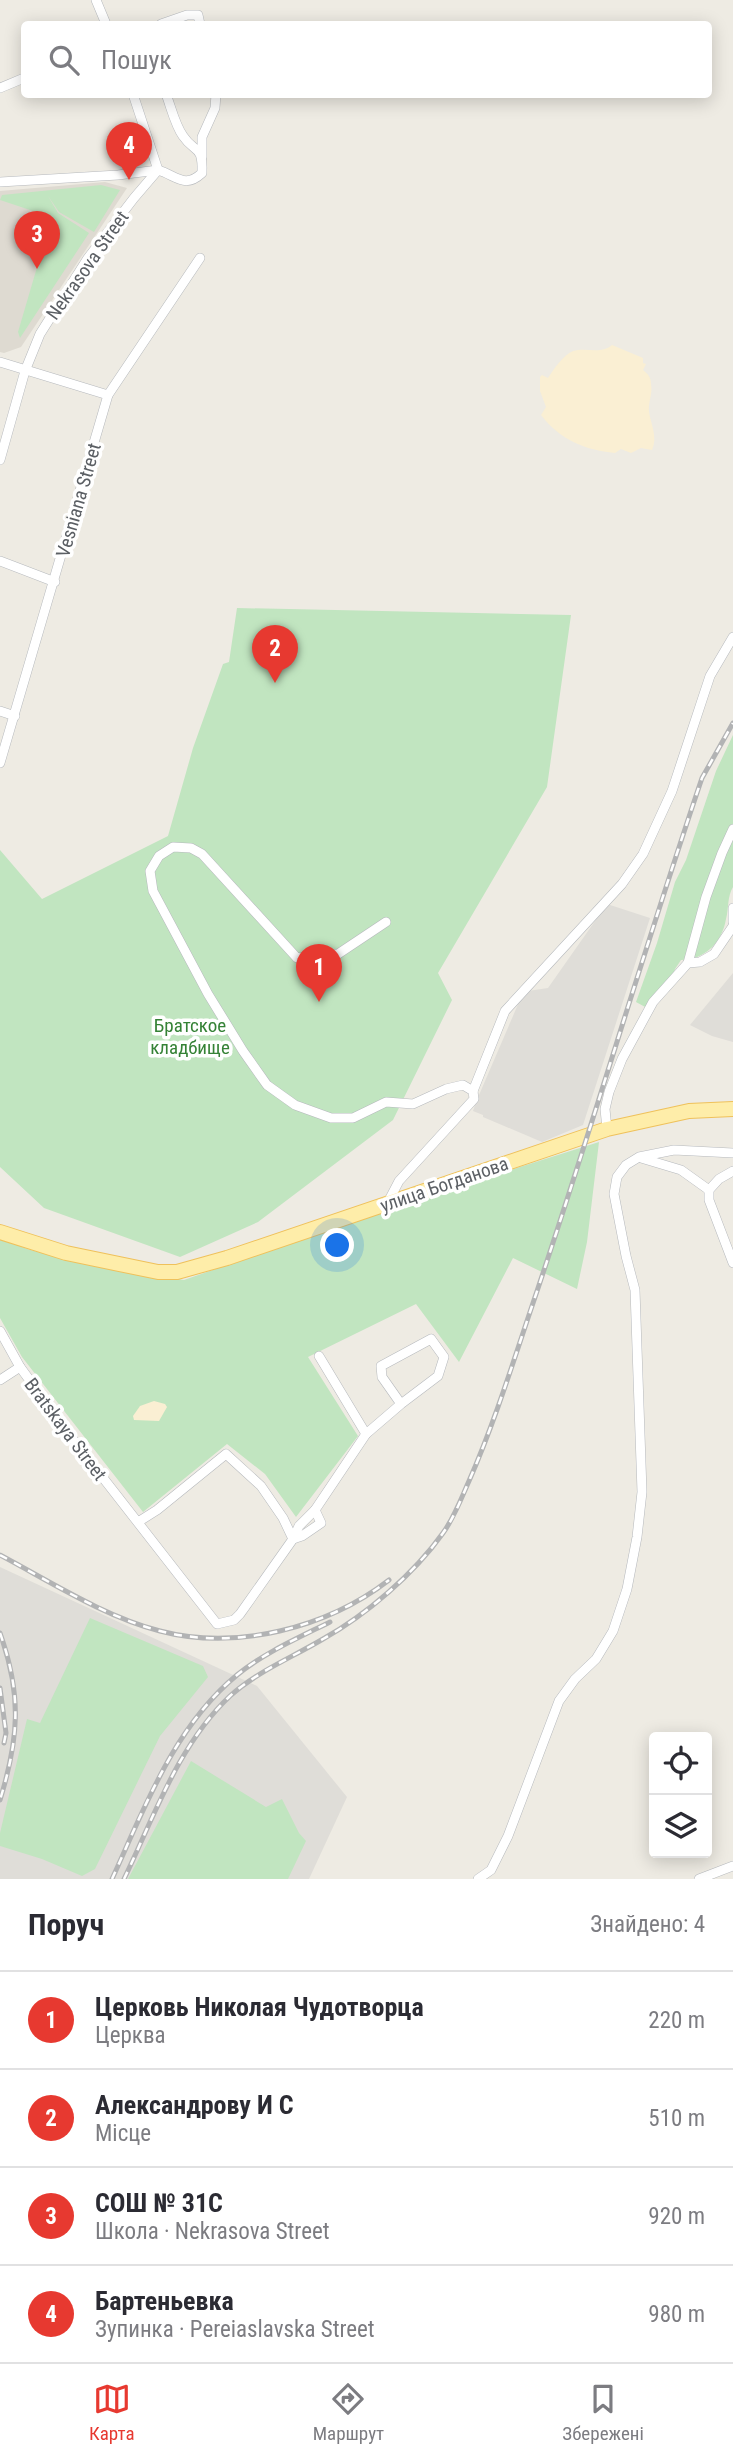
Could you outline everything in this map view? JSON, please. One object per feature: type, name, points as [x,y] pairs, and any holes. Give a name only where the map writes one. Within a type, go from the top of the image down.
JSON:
[{"type":"main road","name":"улица Богданова","points":[[0,1232],[66,1254],[158,1272],[177,1272],[227,1258],[607,1129],[689,1111],[733,1109]]},
{"type":"street","points":[[96,0],[105,21]]},
{"type":"street","points":[[170,21],[187,15],[198,15],[199,21]]},
{"type":"street","points":[[0,88],[21,79]]},
{"type":"street","points":[[134,98],[158,170]]},
{"type":"street","points":[[168,98],[183,136],[195,146],[202,158]]},
{"type":"street","points":[[0,182],[158,170],[184,181],[194,181],[202,173],[202,137],[215,108],[216,98]]},
{"type":"street","name":"Nekrasova Street","points":[[0,460],[25,371],[40,334],[112,226],[158,170]]},
{"type":"street","name":"Vesniana Street","points":[[0,763],[108,395],[200,258]]},
{"type":"street","points":[[0,362],[108,395]]},
{"type":"street","points":[[0,561],[55,582]]},
{"type":"street","points":[[388,1202],[399,1181],[474,1099],[473,1091],[505,1011],[622,884],[643,854],[672,792],[709,676],[733,637]]},
{"type":"street","points":[[0,711],[15,716]]},
{"type":"street","points":[[607,1129],[607,1101],[622,1059],[653,1002],[688,963],[706,897],[733,829]]},
{"type":"street","points":[[386,922],[338,954],[297,958],[202,854],[191,848],[173,847],[159,856],[150,871],[153,891],[208,995],[267,1086],[295,1105],[331,1118],[353,1118],[386,1102],[414,1104],[446,1089],[463,1086],[473,1091]]},
{"type":"street","points":[[688,963],[700,962],[714,954],[733,924],[733,908]]},
{"type":"street","points":[[478,1879],[491,1870],[508,1836],[559,1701],[575,1679],[596,1659],[612,1631],[627,1589],[642,1492],[635,1290],[614,1194],[617,1177],[639,1157],[674,1150],[733,1153]]},
{"type":"street","points":[[639,1157],[681,1170],[709,1190]]},
{"type":"street","points":[[733,1171],[719,1179],[709,1190],[709,1200],[733,1263]]},
{"type":"street","name":"Bratskaya Street","points":[[0,1331],[20,1367],[217,1624],[234,1620],[240,1615],[293,1539]]},
{"type":"street","points":[[293,1539],[299,1526],[315,1510],[366,1434],[438,1376],[444,1357],[431,1339],[382,1366],[382,1377],[401,1404]]},
{"type":"street","points":[[318,1356],[366,1434]]},
{"type":"street","points":[[0,1380],[20,1367]]},
{"type":"street","points":[[138,1522],[157,1510],[226,1454],[261,1486],[283,1518],[293,1539]]},
{"type":"street","points":[[699,1879],[733,1866]]},
{"type":"shaded area","points":[[105,182],[127,188],[21,347],[0,352],[0,191]]},
{"type":"shaded area","points":[[607,904],[650,918],[583,1125],[542,1142],[473,1111],[519,1002],[528,991],[548,988]]},
{"type":"shaded area","points":[[733,973],[733,1042],[712,1036],[690,1025]]},
{"type":"shaded area","points":[[0,1567],[257,1686],[347,1797],[309,1879],[0,1879]]},
{"type":"green space","points":[[101,185],[120,190],[94,232],[59,212],[48,196],[58,213],[89,233],[20,338],[18,332],[50,223],[39,213],[0,200],[2,195]]},
{"type":"green space","name":"Братское кладбище","points":[[237,608],[571,615],[547,787],[438,973],[452,1000],[393,1120],[258,1222],[180,1257],[44,1208],[0,1167],[0,850],[42,899],[168,836],[193,748],[223,664],[229,662]]},
{"type":"green space","points":[[733,735],[733,887],[724,928],[711,948],[697,957],[681,960],[672,980],[647,1008],[636,1002],[675,882],[686,860],[716,771]]},
{"type":"green space","points":[[599,1142],[587,1242],[577,1289],[513,1258],[459,1362],[416,1304],[308,1357],[358,1436],[296,1517],[265,1474],[227,1444],[143,1512],[22,1357],[0,1318],[0,1238],[27,1249],[79,1263],[184,1280],[393,1207]]},
{"type":"green space","points":[[90,1618],[203,1666],[208,1677],[160,1736],[95,1869],[82,1876],[42,1859],[0,1846],[0,1833],[27,1719],[40,1723]]},
{"type":"green space","points":[[191,1761],[266,1807],[282,1799],[299,1833],[306,1841],[288,1879],[128,1879]]},
{"type":"sand","points":[[612,345],[643,358],[643,363],[646,364],[643,370],[650,378],[649,412],[654,436],[652,450],[641,448],[631,453],[621,449],[615,453],[583,446],[556,431],[541,415],[546,407],[540,391],[542,375],[548,378],[562,359],[573,351],[603,350]]},
{"type":"sand","points":[[154,1401],[167,1407],[159,1421],[134,1420],[133,1416],[140,1406]]},
{"type":"railway","points":[[124,1879],[169,1783],[212,1715],[252,1679],[339,1629],[372,1606],[418,1563],[454,1515],[509,1376],[702,778],[733,723]]},
{"type":"railway","points":[[0,1555],[118,1617],[189,1637],[250,1636],[309,1623],[338,1611],[389,1580]]},
{"type":"railway","points":[[112,1879],[149,1797],[178,1743],[215,1696],[258,1660],[330,1622]]},
{"type":"railway","points":[[0,1633],[15,1697],[14,1736],[0,1800]]},
{"type":"railway","points":[[0,1688],[6,1733],[4,1743]]},
{"type":"place","name":"Бартеньевка","points":[[129,180]]},
{"type":"place","name":"СОШ № 31С","points":[[37,269]]},
{"type":"place","name":"Александрову И С","points":[[275,683]]},
{"type":"place","name":"Церковь Николая Чудотворца","points":[[319,1002]]}]
